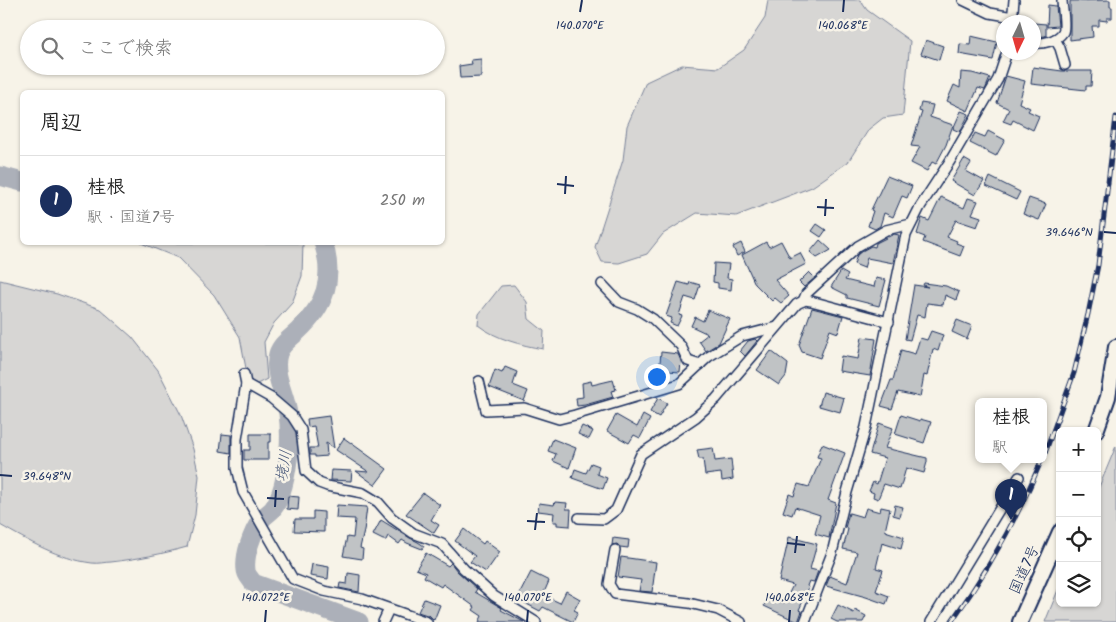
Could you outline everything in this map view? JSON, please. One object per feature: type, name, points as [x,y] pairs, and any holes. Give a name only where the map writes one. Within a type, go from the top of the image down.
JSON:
[{"type":"highway","points":[[1097,427],[1108,397],[1116,348]]},
{"type":"highway","name":"国道7号","points":[[1020,622],[1056,541]]},
{"type":"street","points":[[963,0],[996,15]]},
{"type":"street","points":[[1012,15],[1014,0]]},
{"type":"street","points":[[1041,42],[1055,39],[1063,32],[1062,0]]},
{"type":"street","points":[[1055,39],[1066,64]]},
{"type":"street","points":[[805,622],[832,554],[847,492],[866,427],[906,235],[920,207],[950,161],[998,79],[1004,60]]},
{"type":"street","points":[[579,518],[604,519],[616,510],[641,454],[696,417],[716,399],[797,304],[802,301],[806,294],[858,246],[886,230],[911,224]]},
{"type":"street","points":[[602,284],[619,302],[637,309],[653,319],[680,346],[688,361],[700,365]]},
{"type":"street","points":[[802,301],[811,301],[889,322]]},
{"type":"street","points":[[480,381],[486,410],[524,408],[559,419],[679,384],[708,357],[742,336],[778,327]]},
{"type":"street","points":[[244,374],[246,384],[237,438],[237,468],[243,492],[293,579],[324,591],[362,600],[427,622]]},
{"type":"street","points":[[246,384],[271,398],[292,416],[301,430],[306,471],[318,483],[364,493],[378,502],[392,518],[413,533],[442,544],[464,569],[494,596],[536,622]]},
{"type":"street","points":[[931,622],[1019,477]]},
{"type":"street","points":[[615,550],[608,584],[614,594],[689,602],[718,610],[741,622]]},
{"type":"street","points":[[384,622],[389,609]]},
{"type":"shaded area","points":[[768,0],[860,0],[867,10],[910,41],[903,115],[883,118],[869,129],[848,162],[812,187],[736,216],[697,213],[663,234],[647,254],[619,263],[602,262],[595,247],[623,160],[627,126],[646,82],[682,65],[718,68],[744,50],[765,18]]},
{"type":"shaded area","points":[[146,245],[303,245],[302,276],[292,303],[274,323],[264,342],[267,379],[257,384],[248,379],[240,337],[214,295],[178,258]]},
{"type":"shaded area","points":[[0,280],[57,294],[100,309],[132,337],[158,370],[181,415],[193,449],[199,476],[195,515],[187,547],[140,558],[92,563],[68,558],[33,543],[0,525]]},
{"type":"shaded area","points":[[514,285],[527,302],[529,319],[544,331],[543,349],[501,338],[478,325],[479,314],[501,286]]},
{"type":"shaded area","points":[[1116,446],[1116,622],[1045,622],[1056,595],[1056,607],[1101,607],[1101,482]]},
{"type":"building","points":[[1110,0],[1112,18],[1107,18],[1107,21],[1099,20],[1099,26],[1092,26],[1093,37],[1070,40],[1070,1]]},
{"type":"building","points":[[1048,5],[1056,6],[1058,26],[1047,27]]},
{"type":"building","points":[[1041,24],[1046,24],[1046,36],[1041,36]]},
{"type":"building","points":[[971,36],[996,42],[993,60],[959,54],[960,44],[970,45]]},
{"type":"building","points":[[926,40],[943,46],[939,60],[921,54]]},
{"type":"building","points":[[481,59],[481,77],[460,78],[459,66],[472,64],[471,60]]},
{"type":"building","points":[[1033,67],[1062,71],[1092,71],[1091,86],[1086,86],[1086,90],[1031,84]]},
{"type":"building","points":[[961,72],[990,78],[985,90],[978,88],[968,111],[947,101],[954,85],[960,88]]},
{"type":"building","points":[[1006,76],[1025,81],[1019,103],[1030,108],[1028,111],[1039,116],[1033,130],[1013,120],[1011,124],[1003,121],[1009,109],[997,103]]},
{"type":"building","points":[[921,103],[933,105],[930,117],[953,125],[946,145],[936,164],[932,162],[927,171],[911,163],[920,147],[911,146],[922,112],[919,111]]},
{"type":"building","points":[[961,111],[969,114],[960,132],[953,129]]},
{"type":"building","points":[[988,131],[1005,140],[996,156],[970,143],[975,133],[985,137]]},
{"type":"building","points":[[964,159],[971,163],[966,171],[984,181],[975,195],[951,181]]},
{"type":"building","points":[[887,176],[912,186],[907,198],[902,196],[893,217],[884,213],[880,226],[875,229],[868,226],[873,211],[871,210]]},
{"type":"building","points":[[990,177],[1020,192],[1016,200],[986,186]]},
{"type":"building","points":[[941,197],[964,208],[968,198],[978,201],[972,214],[981,217],[977,227],[956,220],[947,237],[964,246],[960,256],[923,242],[925,237],[917,234],[922,218],[929,221]]},
{"type":"building","points":[[1029,198],[1046,204],[1039,220],[1023,214]]},
{"type":"building","points":[[817,224],[826,230],[821,237],[812,231]]},
{"type":"building","points":[[894,234],[899,235],[893,263],[867,258],[864,268],[854,264],[857,255],[862,251],[871,246],[875,247],[876,243]]},
{"type":"building","points":[[820,240],[831,250],[817,258],[810,252]]},
{"type":"building","points":[[781,241],[790,258],[800,253],[806,264],[775,280],[789,296],[781,303],[775,298],[772,301],[755,284],[742,255],[766,242],[769,247]]},
{"type":"building","points":[[741,243],[745,252],[737,256],[733,247]]},
{"type":"building","points":[[714,263],[729,264],[727,278],[732,279],[731,290],[718,288],[718,283],[713,282]]},
{"type":"building","points":[[841,271],[848,275],[845,280],[874,287],[876,278],[886,280],[879,306],[847,298],[847,295],[831,287]]},
{"type":"building","points":[[809,272],[815,278],[804,287],[799,282]]},
{"type":"building","points":[[678,282],[689,285],[690,282],[700,285],[695,300],[685,297],[679,315],[682,316],[677,326],[670,323],[672,318],[666,316]]},
{"type":"building","points":[[924,283],[946,286],[959,292],[956,300],[945,295],[943,305],[927,303],[925,317],[917,315],[910,340],[905,339],[914,285],[928,287],[923,285]]},
{"type":"building","points":[[812,308],[843,316],[838,333],[830,330],[820,358],[802,352],[799,345]]},
{"type":"building","points":[[708,310],[730,319],[719,343],[706,351],[699,341],[708,334],[691,326],[695,317],[703,321]]},
{"type":"building","points":[[957,320],[972,326],[967,339],[952,332]]},
{"type":"building","points":[[931,331],[943,335],[938,351],[933,349],[927,376],[924,375],[920,397],[898,392],[892,409],[881,406],[891,380],[893,380],[901,350],[915,354],[920,338],[927,340]]},
{"type":"building","points":[[862,337],[876,339],[870,376],[839,371],[841,356],[858,359]]},
{"type":"building","points":[[755,339],[757,341],[745,356],[740,351],[748,341]]},
{"type":"building","points":[[771,351],[788,364],[786,376],[779,385],[757,370]]},
{"type":"building","points":[[661,352],[678,354],[681,361],[680,372],[668,371],[668,374],[659,373]]},
{"type":"building","points":[[505,367],[517,372],[513,385],[528,391],[524,401],[489,387],[495,370],[502,373]]},
{"type":"building","points":[[613,380],[616,390],[611,391],[613,397],[577,406],[576,398],[583,397],[582,383],[591,381],[592,385]]},
{"type":"building","points":[[823,392],[844,398],[840,412],[819,406]]},
{"type":"building","points":[[658,398],[667,403],[659,417],[650,412]]},
{"type":"building","points":[[616,415],[637,427],[643,415],[650,419],[640,438],[634,435],[629,443],[607,431]]},
{"type":"building","points":[[901,415],[920,421],[920,419],[931,422],[924,443],[895,434]]},
{"type":"building","points":[[329,416],[334,448],[326,443],[327,456],[315,457],[315,455],[310,455],[310,448],[318,448],[314,426],[308,427],[307,419]]},
{"type":"building","points":[[879,423],[893,428],[885,448],[927,458],[927,462],[924,473],[906,468],[900,489],[884,484],[878,499],[873,497],[874,493],[869,491],[873,482],[877,484],[885,458],[870,454]]},
{"type":"building","points":[[582,426],[593,431],[589,439],[578,434]]},
{"type":"building","points":[[222,434],[231,435],[231,453],[220,451]]},
{"type":"building","points":[[250,434],[271,434],[271,442],[268,442],[268,460],[244,460],[244,450],[250,450]]},
{"type":"building","points":[[344,438],[387,469],[375,485],[356,471],[369,472],[336,450]]},
{"type":"building","points":[[553,439],[576,448],[569,468],[553,461],[556,454],[548,451]]},
{"type":"building","points":[[822,444],[845,453],[828,500],[836,503],[829,538],[815,534],[820,515],[795,507],[792,515],[783,512],[789,494],[794,496],[798,484],[809,487],[821,458],[817,457]]},
{"type":"building","points":[[713,448],[715,461],[731,459],[733,479],[722,481],[721,473],[705,475],[703,459],[699,459],[697,450]]},
{"type":"building","points":[[591,463],[599,466],[597,474],[607,478],[603,489],[572,478],[575,469],[586,473]]},
{"type":"building","points":[[331,470],[352,471],[351,481],[330,480]]},
{"type":"building","points":[[423,493],[440,505],[431,520],[439,525],[434,533],[406,514]]},
{"type":"building","points":[[288,496],[299,497],[298,510],[287,509]]},
{"type":"building","points":[[555,502],[567,503],[566,509],[571,509],[570,526],[557,525],[557,522],[553,522],[554,513],[538,511],[539,503],[554,505]]},
{"type":"building","points":[[337,505],[367,507],[360,548],[363,549],[362,559],[343,556],[347,537],[353,538],[355,519],[336,518]]},
{"type":"building","points":[[895,505],[903,507],[900,517],[893,515]]},
{"type":"building","points":[[881,507],[890,509],[885,531],[904,537],[901,549],[882,543],[876,568],[883,570],[876,591],[889,596],[886,604],[826,586],[830,576],[847,583],[857,552],[843,549],[848,529],[845,528],[849,513],[863,517],[866,508],[880,512]]},
{"type":"building","points":[[313,511],[324,512],[324,532],[294,531],[295,519],[313,519]]},
{"type":"building","points":[[381,520],[424,546],[422,549],[402,540],[399,544],[388,536],[386,540],[383,540],[373,535]]},
{"type":"building","points":[[464,529],[483,544],[485,541],[500,552],[486,572],[470,562],[475,556],[455,541]]},
{"type":"building","points":[[789,537],[817,544],[810,569],[818,571],[814,582],[809,581],[807,586],[809,587],[799,610],[802,611],[798,622],[764,606],[769,596],[784,603],[793,585],[779,581]]},
{"type":"building","points":[[613,538],[629,540],[628,548],[620,547],[617,544],[612,545]]},
{"type":"building","points":[[426,553],[448,566],[451,563],[477,589],[475,592],[502,608],[501,610],[524,622],[479,622],[482,616],[473,610],[475,607],[443,584],[441,587],[424,577],[426,573],[416,569]]},
{"type":"building","points":[[621,557],[656,562],[652,592],[639,591],[641,580],[618,577]]},
{"type":"building","points":[[312,564],[329,567],[328,579],[310,576]]},
{"type":"building","points":[[531,572],[549,581],[543,595],[560,603],[566,591],[580,599],[574,610],[578,612],[573,622],[543,607],[540,611],[517,599]]},
{"type":"building","points":[[348,573],[360,575],[359,592],[339,588],[340,583],[347,584]]},
{"type":"building","points":[[424,599],[440,605],[434,620],[430,616],[418,612]]},
{"type":"building","points":[[838,605],[854,613],[855,610],[866,616],[863,622],[837,622],[831,619]]},
{"type":"waterway","name":"境川","points":[[0,176],[20,181]]},
{"type":"waterway","name":"境川","points":[[324,245],[328,268],[325,291],[321,302],[307,322],[284,344],[278,354],[277,369],[287,407],[289,423],[287,469],[277,502],[272,510],[261,520],[252,538],[247,551],[246,570],[253,583],[359,622]]},
{"type":"railway","points":[[1047,448],[1074,373],[1088,314],[1098,265],[1116,117]]},
{"type":"railway","points":[[951,622],[1001,543],[1023,502],[1040,463]]},
{"type":"place","name":"桂根","points":[[1011,520]]}]
